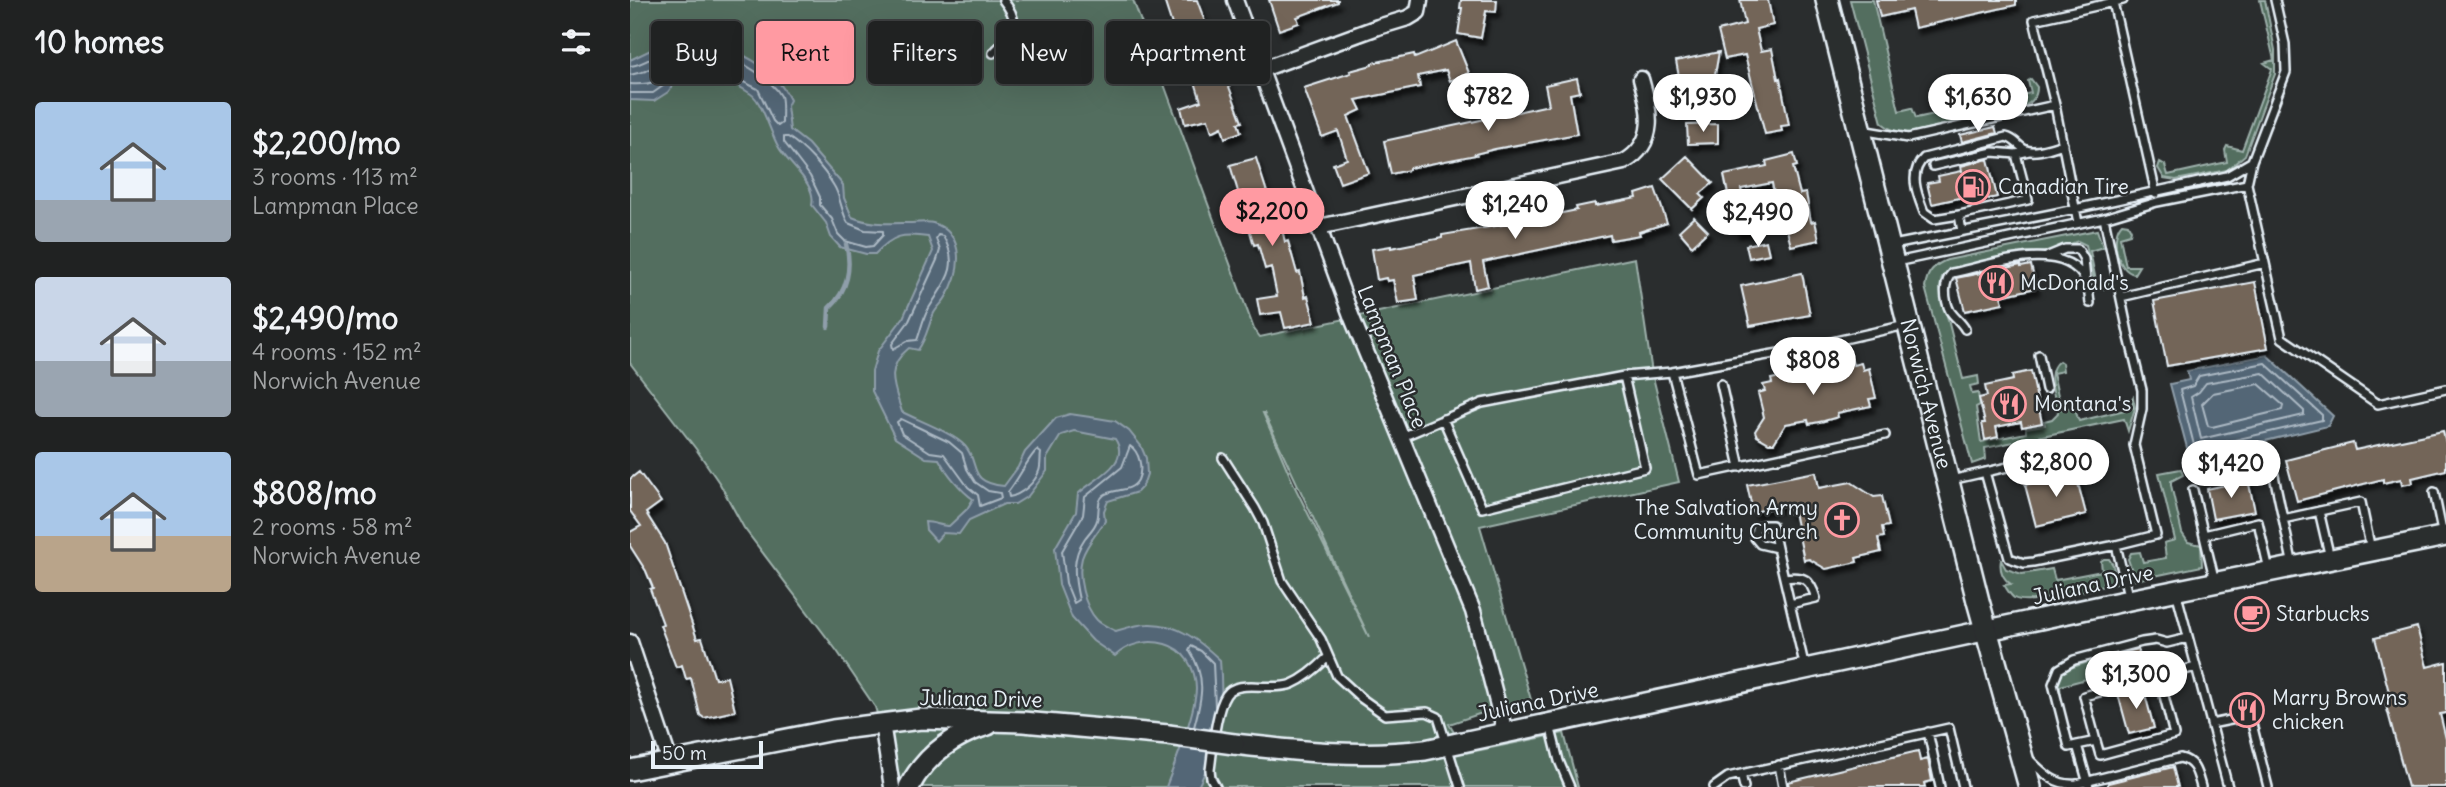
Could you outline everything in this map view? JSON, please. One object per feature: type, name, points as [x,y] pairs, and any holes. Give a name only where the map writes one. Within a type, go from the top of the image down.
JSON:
[{"type":"main road","name":"Norwich Avenue","points":[[1827,0],[1979,601],[2030,787]]},
{"type":"street","name":"Lampman Place","points":[[1235,0],[1242,21]]},
{"type":"street","points":[[1270,66],[1408,18],[1418,12],[1420,0]]},
{"type":"street","points":[[1319,227],[1624,162],[1641,148],[1649,128],[1650,112],[1641,79]]},
{"type":"street","name":"Lampman Place","points":[[1265,84],[1352,318],[1473,611],[1505,732]]},
{"type":"street","name":"Juliana Drive","points":[[630,770],[833,730],[883,723],[950,719],[1023,722],[1168,735],[1339,754],[1369,755],[1448,746],[2176,590],[2445,536]]},
{"type":"street","points":[[630,642],[670,762]]},
{"type":"street","points":[[909,787],[930,758],[947,743],[968,731],[988,725],[1023,722]]},
{"type":"street","points":[[883,723],[892,787]]},
{"type":"lane","points":[[993,53],[1014,29],[1014,18],[1003,0]]},
{"type":"lane","points":[[2078,223],[2055,106],[2034,20],[2123,0]]},
{"type":"lane","points":[[2274,0],[2285,44],[2286,72],[2252,161],[2247,184],[2282,338],[2378,404],[2446,389]]},
{"type":"lane","points":[[2113,2],[2157,202]]},
{"type":"lane","points":[[1859,129],[1908,138],[2055,106]]},
{"type":"lane","points":[[2016,154],[2028,200],[1934,219],[1924,212],[1914,179],[1920,161],[1931,155],[2006,137],[2030,151]]},
{"type":"lane","points":[[1933,166],[1993,152],[2016,154],[2063,144]]},
{"type":"lane","points":[[1891,254],[1962,231],[2227,176],[2252,161]]},
{"type":"lane","points":[[1891,254],[2104,218],[2157,202],[2247,184]]},
{"type":"lane","points":[[1959,215],[1962,231]]},
{"type":"lane","points":[[1985,472],[2004,546],[2009,558],[2015,561],[2033,562],[2156,535],[2134,445],[2142,409],[2142,390],[2104,218]]},
{"type":"lane","points":[[2048,256],[2065,249],[2078,249],[2084,259],[2090,303]]},
{"type":"lane","points":[[1965,329],[1950,311],[1944,286],[1952,273],[2030,257],[2048,256],[2060,259],[2086,281]]},
{"type":"lane","points":[[2121,297],[2265,263]]},
{"type":"lane","points":[[1818,345],[1909,324]]},
{"type":"lane","points":[[1402,437],[1482,403],[1623,376],[1672,372],[1796,350]]},
{"type":"lane","points":[[2039,355],[2046,390]]},
{"type":"lane","points":[[1672,372],[1699,475],[1885,435]]},
{"type":"lane","points":[[1443,419],[1482,508],[1645,468],[1623,376]]},
{"type":"lane","points":[[1721,384],[1741,467]]},
{"type":"lane","points":[[1950,481],[2090,448]]},
{"type":"lane","points":[[1223,458],[1263,523],[1282,581],[1321,639],[1337,676],[1385,715],[1433,713],[1441,724],[1460,787]]},
{"type":"lane","points":[[2272,466],[2294,566]]},
{"type":"lane","points":[[2193,490],[2215,582]]},
{"type":"lane","points":[[2434,492],[2445,536]]},
{"type":"lane","points":[[2283,519],[2361,502],[2371,551]]},
{"type":"lane","points":[[2319,511],[2330,559]]},
{"type":"lane","points":[[2204,535],[2258,522],[2269,571]]},
{"type":"lane","points":[[2116,545],[2129,600]]},
{"type":"lane","points":[[1777,548],[1805,669]]},
{"type":"lane","points":[[1784,578],[1800,575],[1808,579],[1816,598],[1790,604]]},
{"type":"lane","points":[[2176,590],[2228,787]]},
{"type":"lane","points":[[2096,741],[2069,747],[2053,684],[2059,669],[2074,660],[2142,642],[2156,640],[2167,643],[2188,638]]},
{"type":"lane","points":[[1216,787],[1210,778],[1210,770],[1220,711],[1226,695],[1234,687],[1245,685],[1270,688],[1292,684],[1311,673],[1327,658]]},
{"type":"lane","points":[[2159,677],[2174,735],[2100,755],[2084,696],[2196,667]]},
{"type":"lane","points":[[2211,724],[2250,716],[2268,787]]},
{"type":"lane","points":[[1550,722],[1559,761],[1570,787]]},
{"type":"lane","points":[[1714,787],[1741,774],[1949,728],[1963,787]]},
{"type":"lane","points":[[1927,732],[1940,787]]},
{"type":"lane","points":[[2018,740],[2030,761],[2050,779],[2065,785],[2088,784],[2180,758],[2193,765],[2201,787]]},
{"type":"lane","points":[[2077,745],[2088,784]]},
{"type":"lane","points":[[1779,765],[1783,787]]},
{"type":"lane","points":[[1741,774],[1744,787]]},
{"type":"green space","points":[[630,0],[1133,0],[1141,21],[1106,21],[1106,84],[1164,84],[1254,329],[1260,337],[1635,258],[1652,373],[1679,482],[1480,526],[1532,703],[1479,714],[1449,724],[1466,753],[1564,733],[1578,787],[905,787],[893,767],[875,707],[837,651],[744,528],[720,484],[630,363]],"holes":[[[1263,413],[1264,413],[1369,637],[1294,485]]]},
{"type":"green space","points":[[1850,0],[1873,0],[1899,111],[1912,108],[1916,118],[2031,93],[2028,81],[2031,79],[2037,87],[2035,97],[2023,106],[1910,133],[1891,129],[1882,123]]},
{"type":"green space","points":[[2260,0],[2265,0],[2275,50],[2275,74],[2245,155],[2227,170],[2176,180],[2164,178],[2158,168],[2160,162],[2165,165],[2168,175],[2227,162],[2227,146],[2242,150],[2272,69],[2264,63],[2274,60]]},
{"type":"green space","points":[[2122,223],[2128,224],[2131,230],[2130,234],[2120,237],[2126,266],[2139,266],[2134,274],[2123,266],[2117,251],[2116,235]]},
{"type":"green space","points":[[2097,230],[2103,247],[2090,251],[2096,281],[2110,281],[2104,289],[2096,289],[2086,245],[2078,241],[2049,252],[2027,252],[1953,268],[1942,277],[1940,288],[1963,379],[1978,376],[1979,384],[1970,386],[1972,394],[1978,393],[1980,405],[1976,407],[1981,442],[2026,433],[2026,428],[2045,425],[2044,421],[2052,419],[2058,413],[2051,378],[2052,371],[2059,361],[2063,371],[2053,373],[2061,409],[2074,407],[2079,421],[2133,408],[2133,397],[2135,408],[2128,431],[2124,419],[1985,448],[1986,459],[1972,464],[1925,287],[1929,273],[1947,260]]},
{"type":"green space","points":[[2181,469],[2183,475],[2171,481],[2171,485],[2182,533],[2188,542],[2201,545],[2202,566],[2135,580],[2128,559],[2131,553],[2140,552],[2143,562],[2166,558],[2164,543],[2175,540],[2159,473]]},
{"type":"green space","points":[[2109,559],[2113,565],[2116,583],[2033,600],[2014,598],[2004,585],[2011,584],[2001,571],[2001,560],[2006,569],[2022,574],[2052,569],[2055,580],[2102,571],[2101,561]]},
{"type":"green space","points":[[2100,658],[2102,669],[2089,673],[2090,678],[2060,686],[2061,698],[2057,682],[2064,670]]},
{"type":"water","points":[[651,50],[651,84],[674,84],[654,101],[630,100],[630,60]]},
{"type":"water","points":[[742,55],[756,63],[756,84],[779,84],[782,87],[790,100],[787,106],[790,130],[808,144],[843,185],[844,198],[852,217],[881,223],[931,222],[944,228],[956,245],[958,255],[955,277],[945,299],[934,312],[918,350],[909,348],[896,363],[893,378],[902,412],[960,441],[970,453],[979,476],[984,481],[1004,486],[1025,452],[1056,418],[1070,414],[1115,421],[1129,431],[1141,446],[1146,458],[1147,474],[1143,486],[1137,492],[1108,501],[1104,511],[1105,521],[1082,558],[1081,582],[1088,607],[1104,625],[1116,631],[1144,624],[1159,624],[1179,630],[1205,646],[1220,660],[1219,725],[1212,755],[1198,787],[1166,787],[1195,699],[1194,674],[1188,660],[1172,647],[1151,642],[1132,646],[1115,656],[1093,641],[1072,618],[1059,585],[1055,548],[1076,512],[1078,494],[1115,463],[1119,448],[1115,439],[1074,431],[1061,435],[1047,458],[1047,471],[1028,496],[1015,504],[1004,504],[969,520],[959,534],[943,533],[936,541],[926,530],[925,522],[949,526],[967,509],[973,499],[954,481],[939,459],[926,458],[895,438],[872,391],[872,371],[878,351],[903,318],[933,251],[928,237],[898,237],[875,254],[840,247],[812,205],[806,181],[778,146],[759,103],[734,84],[742,84]]},
{"type":"water","points":[[2267,355],[2333,416],[2328,426],[2190,459],[2170,384],[2189,380],[2187,371]]},
{"type":"building","points":[[1164,0],[1197,0],[1205,21],[1171,21]]},
{"type":"building","points":[[1269,0],[1338,2],[1297,17],[1299,23],[1279,30]]},
{"type":"building","points":[[1461,0],[1497,0],[1496,12],[1486,11],[1481,38],[1458,34]]},
{"type":"building","points":[[1740,0],[1768,0],[1773,25],[1756,29],[1761,51],[1772,49],[1778,79],[1780,78],[1789,125],[1781,126],[1782,131],[1765,134],[1745,55],[1725,59],[1718,31],[1745,24]]},
{"type":"building","points":[[1876,0],[2016,0],[2016,5],[1915,28],[1911,10],[1880,17]]},
{"type":"building","points":[[1456,41],[1469,73],[1450,81],[1446,70],[1418,76],[1420,87],[1356,100],[1361,110],[1348,116],[1369,173],[1340,183],[1333,164],[1347,159],[1338,131],[1322,137],[1304,88],[1351,73],[1350,71],[1372,63],[1414,54],[1415,58]]},
{"type":"building","points":[[1719,52],[1713,86],[1716,103],[1685,109],[1676,61]]},
{"type":"building","points":[[1577,78],[1580,92],[1570,94],[1577,134],[1495,149],[1391,174],[1384,141],[1549,105],[1545,85]]},
{"type":"building","points":[[1196,84],[1228,84],[1242,122],[1238,123],[1241,132],[1225,138],[1222,127],[1212,132],[1208,119],[1185,124],[1181,108],[1201,101]]},
{"type":"building","points":[[1718,124],[1718,143],[1688,144],[1687,125]]},
{"type":"building","points":[[1995,127],[1997,133],[1962,142],[1960,135]]},
{"type":"building","points":[[1794,154],[1797,166],[1793,167],[1800,194],[1806,193],[1811,222],[1815,221],[1819,240],[1791,246],[1783,214],[1778,215],[1772,183],[1741,189],[1749,230],[1736,232],[1724,175],[1767,166],[1766,161]]},
{"type":"building","points":[[1687,156],[1713,183],[1700,194],[1704,198],[1692,209],[1662,179]]},
{"type":"building","points":[[1256,158],[1274,214],[1278,213],[1285,242],[1288,241],[1297,273],[1300,272],[1305,297],[1308,296],[1315,322],[1285,328],[1281,312],[1260,315],[1257,299],[1277,296],[1271,267],[1265,269],[1258,244],[1254,245],[1230,165]]},
{"type":"building","points":[[1988,159],[1997,197],[1969,203],[1968,196],[1932,204],[1927,183],[1939,181],[1938,176],[1962,171],[1961,166]]},
{"type":"building","points":[[1655,188],[1667,223],[1639,232],[1640,235],[1611,240],[1610,235],[1483,262],[1488,286],[1475,289],[1471,263],[1414,275],[1418,300],[1398,303],[1393,280],[1377,280],[1372,249],[1442,238],[1442,235],[1509,224],[1509,221],[1527,217],[1528,220],[1577,210],[1576,207],[1595,203],[1595,206],[1637,198],[1636,194]]},
{"type":"building","points":[[1694,217],[1708,231],[1692,246],[1679,231]]},
{"type":"building","points":[[1766,241],[1769,254],[1749,258],[1746,245]]},
{"type":"building","name":"McDonald's","points":[[2031,265],[2036,288],[2001,296],[2003,303],[1965,311],[1956,278]]},
{"type":"building","points":[[1802,273],[1810,315],[1750,326],[1741,286]]},
{"type":"building","points":[[2255,282],[2268,348],[2167,366],[2154,301]]},
{"type":"building","points":[[1852,361],[1853,365],[1861,363],[1863,370],[1869,368],[1876,398],[1869,399],[1871,406],[1837,413],[1838,417],[1824,421],[1809,424],[1808,420],[1786,424],[1774,443],[1757,436],[1755,431],[1764,417],[1758,393],[1765,391],[1763,385],[1772,383],[1771,379],[1799,373],[1798,369],[1825,363],[1826,367]]},
{"type":"building","name":"Montana's","points":[[2031,371],[2042,423],[2022,427],[2021,422],[1996,427],[1998,437],[1985,440],[1982,423],[1985,423],[1979,398],[1987,396],[1985,386],[2013,380],[2012,375]]},
{"type":"building","points":[[2443,431],[2446,470],[2412,478],[2413,483],[2402,485],[2401,479],[2383,483],[2383,479],[2297,501],[2286,460],[2353,443],[2355,450]]},
{"type":"building","points":[[639,472],[661,502],[646,513],[665,543],[697,639],[702,638],[715,679],[727,677],[735,711],[704,718],[700,715],[691,678],[686,679],[682,665],[676,667],[660,625],[663,624],[650,589],[653,588],[630,546],[630,532],[641,526],[630,511],[630,479]]},
{"type":"building","name":"The Salvation Army Community Church","points":[[1816,472],[1819,488],[1851,482],[1874,497],[1882,496],[1889,526],[1882,527],[1884,537],[1878,538],[1881,552],[1856,558],[1857,562],[1826,569],[1809,559],[1804,560],[1794,512],[1789,513],[1787,505],[1753,512],[1747,485]]},
{"type":"building","points":[[2075,472],[2086,514],[2036,526],[2025,485]]},
{"type":"building","points":[[2248,480],[2255,511],[2213,519],[2207,489]]},
{"type":"building","points":[[2417,627],[2427,667],[2446,662],[2446,713],[2440,714],[2446,739],[2446,787],[2408,787],[2384,698],[2390,696],[2375,638]]},
{"type":"building","points":[[2138,649],[2144,671],[2139,673],[2140,675],[2110,681],[2104,658]]},
{"type":"building","points":[[2143,687],[2154,728],[2129,734],[2118,694]]},
{"type":"building","points":[[1918,751],[1920,761],[1928,759],[1932,781],[1924,783],[1925,787],[1789,787],[1788,782]]},
{"type":"building","points":[[2173,767],[2178,787],[2108,787],[2108,783]]},
{"type":"waterway","points":[[828,327],[829,308],[841,294],[847,278],[849,261],[846,244]]},
{"type":"place","name":"Canadian Tire","points":[[1973,187]]},
{"type":"place","name":"McDonald's","points":[[1996,283]]},
{"type":"place","name":"Montana's","points":[[2009,404]]},
{"type":"place","name":"The Salvation Army Community Church","points":[[1842,520]]},
{"type":"place","name":"Starbucks","points":[[2252,614]]},
{"type":"place","name":"Marry Browns chicken","points":[[2247,710]]}]
